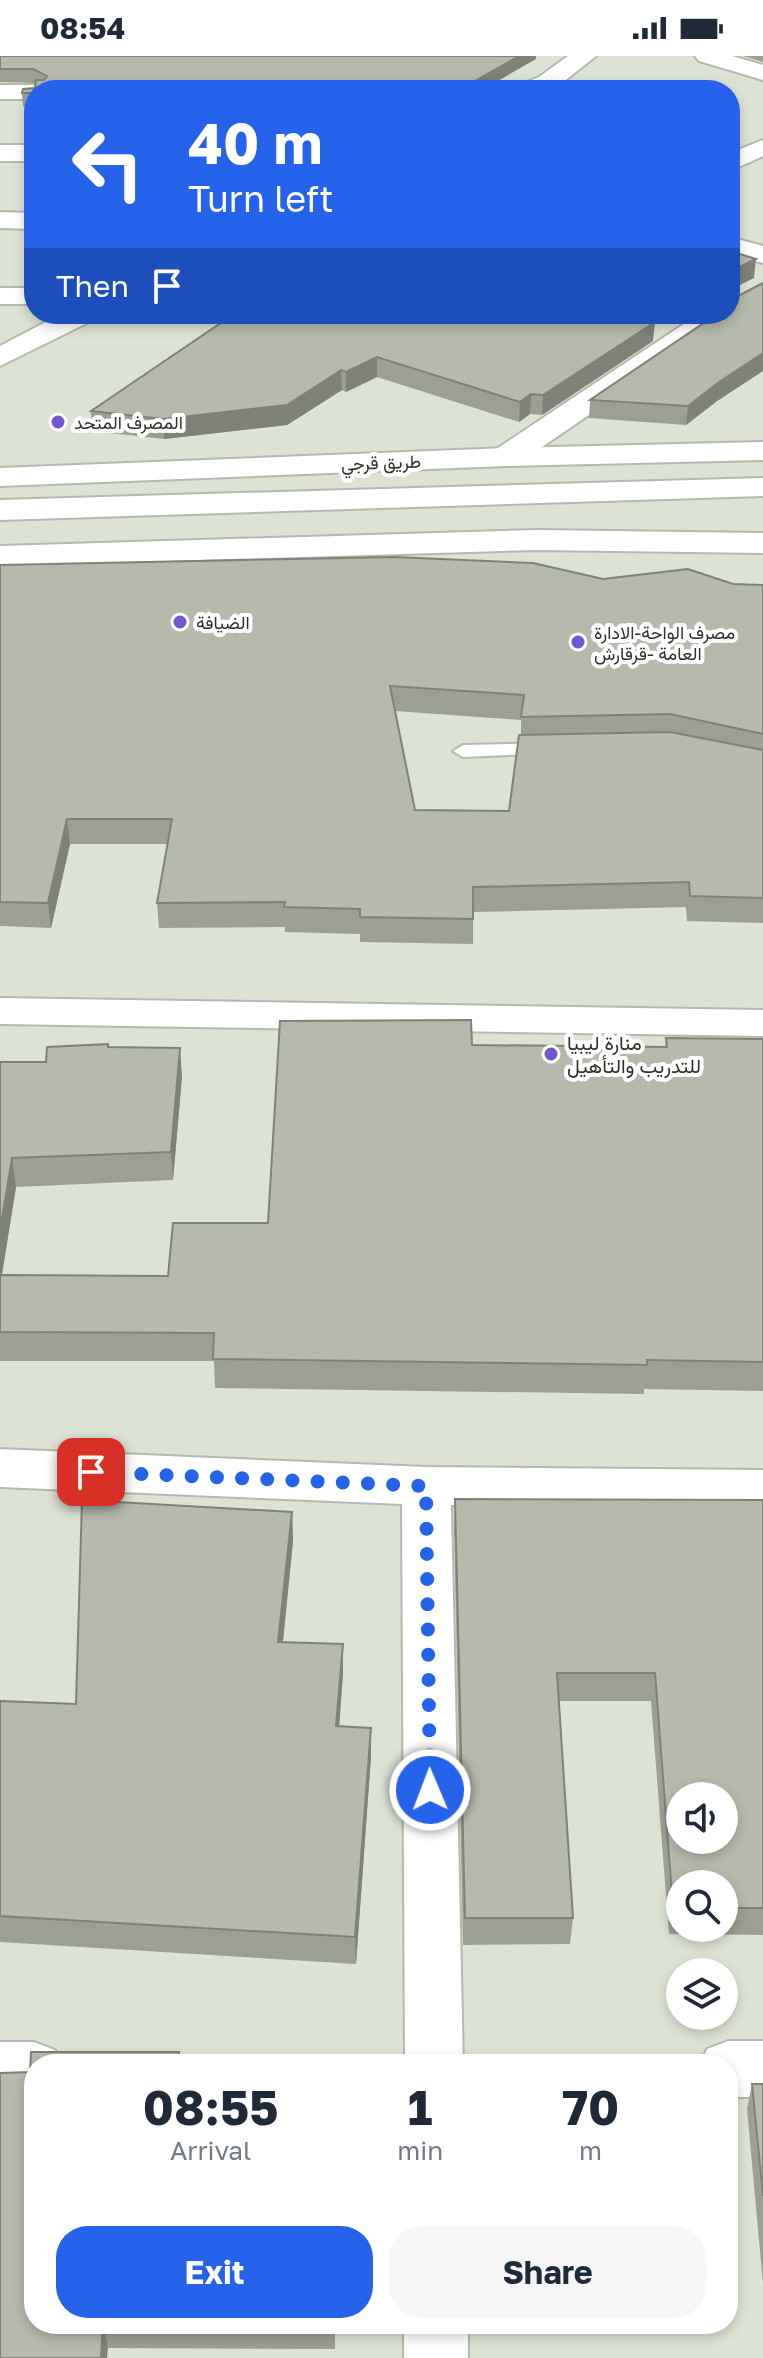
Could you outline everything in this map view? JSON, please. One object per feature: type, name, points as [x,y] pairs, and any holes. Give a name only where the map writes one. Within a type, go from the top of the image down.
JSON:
[{"type":"main road","points":[[547,80],[584,56]]},
{"type":"main road","points":[[707,56],[763,73]]},
{"type":"main road","points":[[0,92],[24,92]]},
{"type":"main road","points":[[740,140],[762,147]]},
{"type":"main road","points":[[740,158],[762,147]]},
{"type":"main road","points":[[0,153],[24,153]]},
{"type":"main road","points":[[0,220],[24,221]]},
{"type":"main road","points":[[740,248],[763,255]]},
{"type":"main road","points":[[0,296],[24,296]]},
{"type":"main road","points":[[0,357],[64,324]]},
{"type":"main road","points":[[506,457],[703,324]]},
{"type":"main road","points":[[654,329],[683,338]]},
{"type":"main road","name":"طريق قرجي","points":[[0,477],[506,457],[763,451]]},
{"type":"main road","name":"طريق قرجي","points":[[0,510],[763,487]]},
{"type":"main road","points":[[0,556],[536,540],[763,543]]},
{"type":"main road","points":[[0,1011],[763,1023]]},
{"type":"main road","points":[[0,1468],[426,1486],[763,1489]]},
{"type":"main road","points":[[426,1486],[434,2054]]},
{"type":"main road","points":[[738,2069],[763,2069]]},
{"type":"main road","points":[[0,2070],[24,2070]]},
{"type":"main road","points":[[436,2334],[436,2358]]},
{"type":"lane","points":[[463,751],[573,749]]},
{"type":"building","points":[[0,56],[519,56],[477,80],[44,80],[47,76],[33,69],[0,69]]},
{"type":"building","points":[[740,254],[756,259],[740,267]]},
{"type":"building","points":[[763,283],[763,353],[688,406],[590,400],[702,324],[740,324],[740,295]]},
{"type":"building","points":[[219,324],[652,324],[543,395],[531,394],[520,402],[377,357],[346,372],[341,370],[287,405],[163,419],[91,411]]},
{"type":"building","points":[[394,557],[533,563],[603,579],[688,569],[733,584],[763,585],[763,734],[670,714],[521,717],[524,695],[390,686],[415,810],[509,811],[519,735],[670,732],[763,750],[763,898],[690,896],[689,882],[473,887],[473,919],[360,917],[360,909],[284,907],[285,902],[157,903],[172,819],[67,819],[48,903],[0,902],[0,565]]},
{"type":"building","points":[[471,1020],[472,1045],[667,1047],[666,1038],[763,1039],[763,1362],[647,1360],[647,1365],[213,1359],[214,1333],[0,1332],[0,1275],[168,1276],[173,1223],[268,1223],[280,1021]]},
{"type":"building","points":[[108,1044],[108,1047],[180,1048],[171,1152],[12,1158],[0,1231],[0,1062],[46,1062],[47,1047]]},
{"type":"building","points":[[455,1499],[763,1500],[763,1908],[738,1908],[738,1870],[670,1870],[669,1854],[738,1854],[738,1782],[666,1782],[666,1816],[655,1673],[557,1673],[573,1918],[465,1918]]},
{"type":"building","points":[[82,1500],[292,1512],[278,1642],[343,1644],[336,1726],[371,1728],[355,1937],[0,1916],[0,1701],[76,1704]]},
{"type":"building","points":[[31,2052],[179,2052],[179,2054]]},
{"type":"building","points":[[24,2072],[24,2334],[102,2334],[101,2358],[0,2358],[0,2073]]},
{"type":"building","points":[[752,2084],[763,2084],[763,2196]]},
{"type":"place","name":"المصرف المتحد","points":[[58,422]]},
{"type":"place","name":"الضيافة","points":[[180,622]]},
{"type":"place","name":"مصرف الواحة-الادارة العامة -قرقارش","points":[[578,642]]},
{"type":"place","name":"منارة ليبيا للتدريب والتأهيل","points":[[551,1054]]},
{"type":"route","points":[[91,1472],[426,1486],[430,1790]]}]
